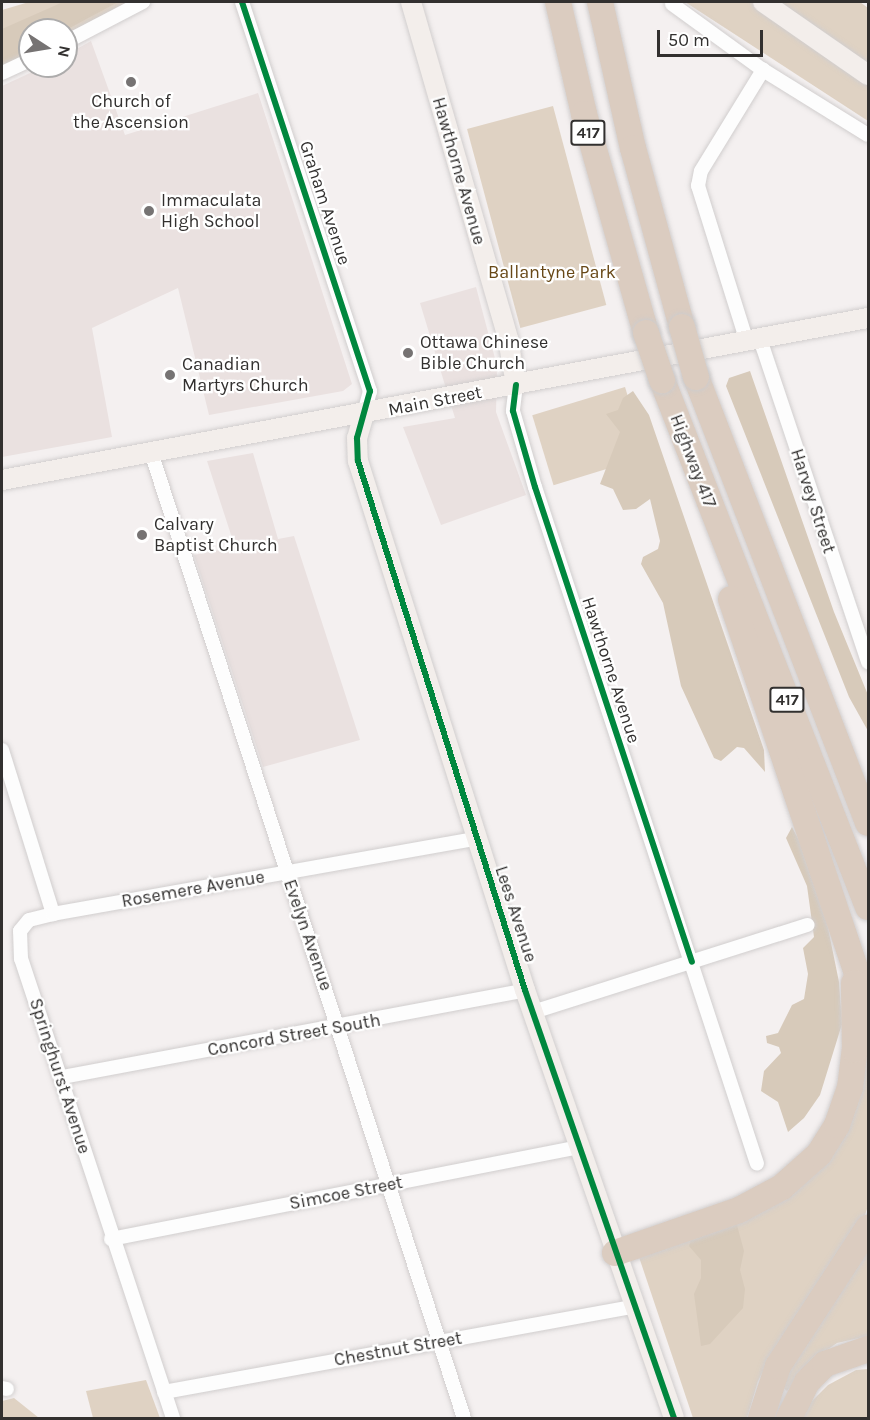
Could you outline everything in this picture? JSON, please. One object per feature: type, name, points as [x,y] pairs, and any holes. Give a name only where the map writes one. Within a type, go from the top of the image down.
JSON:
[{"type":"highway","name":"Highway 417","points":[[558,2],[590,137],[646,333],[662,380],[868,907]]},
{"type":"highway","name":"417","points":[[600,2],[633,147],[696,377],[868,823]]},
{"type":"highway","points":[[705,493],[735,615],[868,1005]]},
{"type":"highway","points":[[615,1252],[753,1203],[795,1177],[824,1147],[845,1107],[854,1069],[855,996],[845,935]]},
{"type":"highway","points":[[761,1419],[778,1366],[868,1228]]},
{"type":"highway","points":[[789,1419],[807,1382],[825,1364],[868,1349]]},
{"type":"main road","name":"Hawthorne Avenue","points":[[411,2],[508,339],[516,385]]},
{"type":"main road","points":[[763,2],[868,75]]},
{"type":"main road","name":"Main Street","points":[[2,480],[868,318]]},
{"type":"main road","name":"Lees Avenue","points":[[364,414],[357,438],[358,461],[525,990],[582,1147],[632,1307],[674,1419]]},
{"type":"street","points":[[78,36],[143,2]]},
{"type":"street","name":"Graham Avenue","points":[[242,2],[370,391],[364,414]]},
{"type":"street","points":[[672,4],[763,70],[868,135]]},
{"type":"street","points":[[2,73],[18,66]]},
{"type":"street","name":"Harvey Street","points":[[763,70],[701,171],[699,186],[868,662]]},
{"type":"street","name":"Hawthorne Avenue","points":[[516,385],[513,411],[535,487],[757,1164]]},
{"type":"street","name":"Evelyn Avenue","points":[[151,452],[340,1028],[464,1419]]},
{"type":"street","points":[[2,750],[53,914]]},
{"type":"street","name":"Rosemere Avenue","points":[[53,914],[476,839]]},
{"type":"street","name":"Springhurst Avenue","points":[[53,914],[29,920],[20,930],[18,946],[62,1077],[111,1239],[173,1419]]},
{"type":"street","points":[[533,1012],[808,925]]},
{"type":"street","name":"Concord Street South","points":[[62,1077],[340,1028],[525,990]]},
{"type":"street","name":"Simcoe Street","points":[[111,1239],[582,1147]]},
{"type":"street","name":"Chestnut Street","points":[[164,1392],[632,1307]]},
{"type":"shaded area","points":[[63,2],[118,2],[78,24],[78,18],[27,18]]},
{"type":"shaded area","points":[[18,22],[18,58],[2,68],[2,29]]},
{"type":"shaded area","name":"Immaculata High School","points":[[91,41],[125,135],[258,93],[352,384],[343,391],[209,415],[178,288],[92,328],[112,437],[2,457],[2,86],[19,78],[78,78],[78,48]]},
{"type":"shaded area","points":[[476,287],[497,366],[496,412],[526,495],[441,525],[403,427],[455,418],[420,303]]},
{"type":"shaded area","points":[[750,371],[834,612],[868,695],[868,731],[849,697],[726,386],[729,378]]},
{"type":"shaded area","points":[[633,391],[649,415],[764,750],[765,772],[744,748],[737,747],[721,761],[714,758],[681,686],[663,603],[641,564],[643,557],[658,549],[660,541],[650,499],[636,509],[623,510],[613,489],[600,484],[620,432],[606,414],[618,410],[623,398]]},
{"type":"shaded area","points":[[253,453],[278,539],[294,536],[360,740],[263,767],[194,555],[235,547],[207,461]]},
{"type":"shaded area","points":[[792,827],[806,854],[825,913],[839,982],[842,1024],[820,1095],[804,1118],[788,1132],[778,1102],[761,1091],[764,1071],[781,1053],[779,1047],[767,1043],[766,1036],[778,1033],[792,1005],[804,999],[808,974],[803,948],[814,937],[807,886],[786,838]]},
{"type":"shaded area","points":[[737,1225],[744,1251],[740,1270],[745,1289],[743,1308],[710,1344],[701,1346],[694,1294],[701,1278],[701,1260],[689,1246],[692,1238],[710,1230]]},
{"type":"green space","points":[[29,2],[128,2],[78,28],[78,18],[18,18],[18,58],[2,65],[2,10]]},
{"type":"green space","points":[[685,2],[860,2],[868,8],[868,121]]},
{"type":"green space","name":"Ballantyne Park","points":[[553,106],[606,305],[520,328],[467,129]]},
{"type":"green space","points":[[625,387],[646,457],[554,485],[532,415]]},
{"type":"green space","points":[[868,1035],[868,1206],[865,1215],[847,1248],[777,1344],[758,1381],[747,1418],[693,1418],[638,1254],[834,1147],[862,1036]]},
{"type":"green space","points":[[868,1249],[868,1336],[837,1343],[812,1360],[787,1391],[780,1385]]},
{"type":"green space","points":[[868,1369],[868,1418],[801,1418],[805,1408],[828,1385],[856,1370]]},
{"type":"green space","points":[[146,1380],[160,1418],[93,1418],[86,1391]]},
{"type":"green space","points":[[14,1398],[39,1418],[2,1418],[2,1401]]},
{"type":"cycle path","points":[[242,2],[370,391],[357,438],[358,461],[525,990],[674,1418]]},
{"type":"cycle path","points":[[516,385],[513,411],[535,487],[692,962]]},
{"type":"place","name":"Church of the Ascension","points":[[131,82]]},
{"type":"place","name":"Immaculata High School","points":[[149,211]]},
{"type":"place","name":"Ottawa Chinese Bible Church","points":[[408,353]]},
{"type":"place","name":"Canadian Martyrs Church","points":[[170,375]]},
{"type":"place","name":"Calvary Baptist Church","points":[[142,535]]}]
